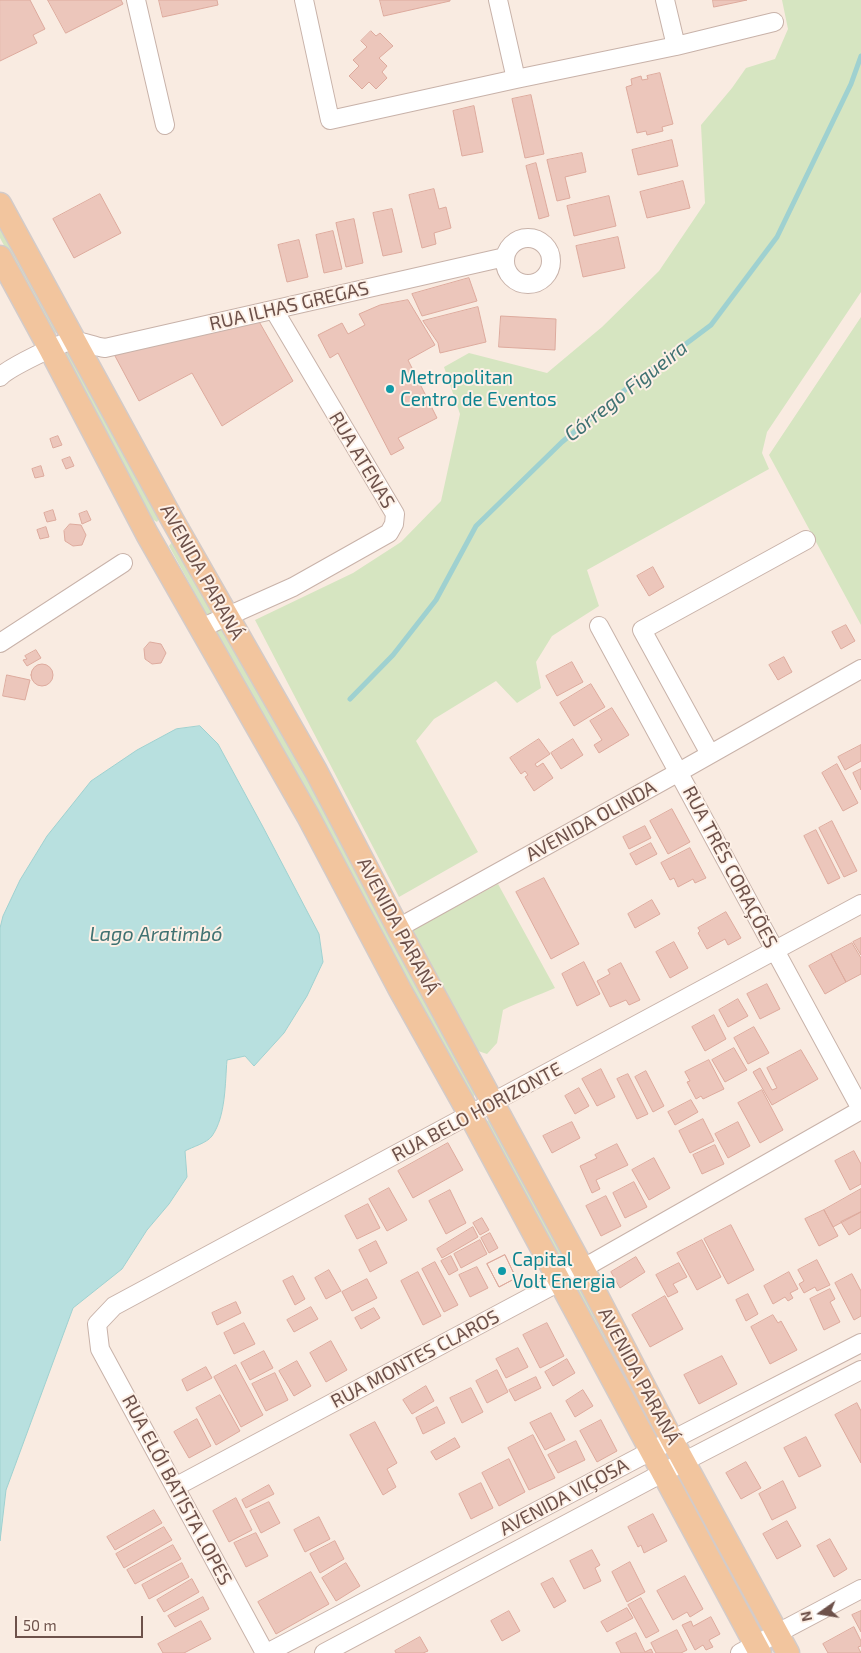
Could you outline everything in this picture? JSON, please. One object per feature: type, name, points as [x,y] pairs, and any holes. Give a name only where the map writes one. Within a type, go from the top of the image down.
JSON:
[{"type":"main road","name":"AVENIDA PARANÁ","points":[[0,204],[226,615],[316,771],[398,928],[584,1268],[672,1440],[788,1653]]},
{"type":"main road","name":"AVENIDA PARANÁ","points":[[0,257],[147,534],[304,810],[663,1472],[752,1650]]},
{"type":"street","points":[[136,0],[165,125]]},
{"type":"street","points":[[304,0],[330,120],[516,78],[676,46],[774,22]]},
{"type":"street","points":[[498,0],[516,78]]},
{"type":"street","points":[[665,0],[676,46]]},
{"type":"street","name":"RUA ILHAS GREGAS","points":[[74,340],[95,347],[105,348],[505,257]]},
{"type":"street","name":"RUA ATENAS","points":[[201,628],[226,615],[293,587],[389,533],[394,524],[395,514],[274,310]]},
{"type":"street","points":[[0,377],[50,349],[74,340]]},
{"type":"street","points":[[710,754],[642,630],[806,540]]},
{"type":"street","points":[[0,643],[124,563]]},
{"type":"street","name":"RUA TRÊS CORAÇÕES","points":[[599,626],[861,1110]]},
{"type":"street","name":"AVENIDA OLINDA","points":[[398,928],[861,669]]},
{"type":"street","name":"RUA BELO HORIZONTE","points":[[97,1324],[114,1306],[861,904]]},
{"type":"street","name":"RUA MONTES CLAROS","points":[[176,1487],[559,1282],[861,1110]]},
{"type":"street","name":"RUA ELÓI BATISTA LOPES","points":[[97,1324],[100,1349],[266,1653]]},
{"type":"street","name":"AVENIDA VIÇOSA","points":[[266,1653],[672,1440],[861,1344]]},
{"type":"street","name":"AVENIDA VIÇOSA","points":[[324,1653],[663,1472],[861,1370]]},
{"type":"street","points":[[752,1650],[777,1633],[861,1589]]},
{"type":"green space","points":[[782,0],[861,0],[861,292],[767,432],[762,453],[769,469],[587,570],[599,606],[552,636],[536,662],[541,688],[517,703],[496,681],[434,719],[416,741],[478,852],[399,897],[255,620],[353,573],[401,542],[441,501],[460,414],[444,367],[469,353],[547,373],[602,327],[659,271],[705,203],[701,125],[746,68],[775,59],[788,29]]},
{"type":"green space","points":[[0,220],[58,331],[55,333],[50,331],[0,238]]},
{"type":"green space","points":[[861,317],[861,625],[769,455]]},
{"type":"green space","points":[[66,348],[160,517],[157,522],[152,519],[63,354]]},
{"type":"green space","points":[[173,541],[309,781],[475,1092],[474,1097],[471,1098],[169,546]]},
{"type":"green space","points":[[498,884],[555,988],[503,1010],[497,1043],[487,1054],[475,1050],[411,931]]},
{"type":"green space","points":[[486,1120],[491,1122],[564,1256],[564,1261],[561,1263],[483,1123]]},
{"type":"green space","points":[[576,1288],[581,1289],[658,1436],[653,1439],[573,1290]]},
{"type":"green space","points":[[681,1479],[762,1627],[758,1629],[677,1481]]},
{"type":"water","name":"Lago Aratimbó","points":[[200,726],[218,744],[319,934],[323,962],[307,996],[284,1033],[254,1066],[245,1056],[227,1060],[224,1099],[217,1128],[210,1138],[185,1151],[187,1177],[169,1204],[147,1230],[122,1269],[73,1308],[6,1490],[0,1541],[0,928],[3,916],[20,880],[47,836],[91,781],[137,750],[176,729]]},
{"type":"building","points":[[0,0],[30,0],[45,29],[33,35],[37,43],[0,61]]},
{"type":"building","points":[[48,0],[121,0],[123,4],[66,33]]},
{"type":"building","points":[[159,0],[217,0],[218,5],[163,17]]},
{"type":"building","points":[[380,0],[450,0],[450,1],[384,16]]},
{"type":"building","points":[[713,0],[747,0],[714,7]]},
{"type":"building","points":[[371,31],[376,36],[380,33],[393,46],[379,58],[387,66],[382,72],[387,78],[376,89],[369,82],[362,89],[349,76],[359,66],[353,60],[367,47],[361,41]]},
{"type":"building","points":[[660,73],[673,124],[662,127],[663,131],[647,135],[646,131],[637,133],[626,87],[632,85],[631,79],[641,76],[642,80],[648,79],[647,76]]},
{"type":"building","points":[[531,95],[544,154],[525,158],[512,99]]},
{"type":"building","points":[[474,106],[483,152],[462,156],[453,111]]},
{"type":"building","points":[[672,140],[678,166],[638,175],[632,150]]},
{"type":"building","points":[[582,153],[586,172],[565,177],[570,198],[557,201],[547,160]]},
{"type":"building","points":[[536,163],[549,216],[539,219],[526,166]]},
{"type":"building","points":[[683,181],[690,208],[647,218],[640,192]]},
{"type":"building","points":[[434,189],[439,209],[446,207],[451,228],[434,233],[436,244],[422,248],[409,195]]},
{"type":"building","points":[[100,194],[121,233],[74,258],[53,219]]},
{"type":"building","points":[[609,196],[616,226],[574,236],[567,206]]},
{"type":"building","points":[[392,209],[402,252],[383,256],[373,213]]},
{"type":"building","points":[[354,219],[363,263],[346,267],[336,223]]},
{"type":"building","points":[[333,231],[342,269],[324,273],[316,235]]},
{"type":"building","points":[[618,237],[625,268],[583,277],[576,246]]},
{"type":"building","points":[[299,240],[308,277],[287,282],[278,245]]},
{"type":"building","points":[[469,278],[477,301],[422,316],[412,294]]},
{"type":"building","name":"Metropolitan Centro de Eventos","points":[[408,300],[435,345],[408,360],[437,418],[398,438],[404,448],[391,455],[338,353],[330,358],[318,335],[342,323],[348,334],[365,325],[359,314],[380,305]]},
{"type":"building","points":[[478,307],[486,342],[440,353],[438,343],[423,321]]},
{"type":"building","points":[[501,316],[556,319],[555,350],[499,347]]},
{"type":"building","points":[[257,318],[293,381],[222,426],[192,373],[139,401],[115,356]]},
{"type":"building","points":[[58,436],[62,445],[53,448],[50,439]]},
{"type":"building","points":[[70,457],[74,466],[66,469],[62,460]]},
{"type":"building","points":[[41,466],[44,476],[35,478],[32,469]]},
{"type":"building","points":[[53,510],[56,520],[47,522],[44,513]]},
{"type":"building","points":[[87,511],[91,520],[82,524],[79,514]]},
{"type":"building","points":[[70,524],[81,525],[86,535],[82,545],[73,546],[65,541],[64,531]]},
{"type":"building","points":[[46,527],[49,537],[40,539],[37,530]]},
{"type":"building","points":[[653,567],[664,587],[649,596],[637,576]]},
{"type":"building","points":[[846,625],[855,641],[841,649],[832,632]]},
{"type":"building","points":[[150,642],[161,644],[166,653],[161,663],[152,664],[145,659],[144,649]]},
{"type":"building","points":[[36,650],[41,658],[27,666],[23,660],[27,659],[25,656]]},
{"type":"building","points":[[784,657],[792,672],[778,680],[769,665]]},
{"type":"building","points":[[572,662],[583,682],[557,696],[546,676]]},
{"type":"building","points":[[42,664],[50,667],[53,675],[50,683],[42,686],[34,683],[31,675],[34,667]]},
{"type":"building","points":[[7,675],[30,680],[25,700],[3,696]]},
{"type":"building","points":[[591,684],[605,707],[574,726],[560,703]]},
{"type":"building","points":[[612,708],[629,735],[599,753],[594,745],[602,740],[590,721]]},
{"type":"building","points":[[539,739],[550,754],[535,764],[537,767],[543,763],[553,778],[534,791],[525,777],[528,775],[525,771],[521,774],[510,758]]},
{"type":"building","points":[[573,739],[583,755],[561,769],[551,753]]},
{"type":"building","points":[[861,745],[861,761],[845,770],[838,757]]},
{"type":"building","points":[[837,764],[858,803],[843,811],[822,773]]},
{"type":"building","points":[[861,769],[861,790],[853,773]]},
{"type":"building","points":[[672,809],[690,842],[668,854],[650,821]]},
{"type":"building","points":[[832,821],[857,871],[844,877],[819,828]]},
{"type":"building","points":[[645,826],[651,838],[629,849],[623,837]]},
{"type":"building","points":[[816,830],[840,878],[828,884],[804,836]]},
{"type":"building","points":[[651,843],[657,854],[636,865],[630,854]]},
{"type":"building","points":[[690,848],[706,878],[695,883],[693,879],[678,887],[674,878],[670,880],[661,863]]},
{"type":"building","points":[[544,878],[579,944],[551,959],[516,892]]},
{"type":"building","points":[[652,900],[660,914],[635,928],[628,914]]},
{"type":"building","points":[[726,912],[741,938],[728,945],[725,939],[707,949],[698,933],[700,931],[698,928]]},
{"type":"building","points":[[861,938],[861,955],[853,942]]},
{"type":"building","points":[[674,942],[688,968],[670,978],[656,952]]},
{"type":"building","points":[[852,943],[861,958],[861,974],[846,982],[831,954]]},
{"type":"building","points":[[831,954],[846,982],[825,994],[809,966]]},
{"type":"building","points":[[584,962],[600,994],[577,1006],[562,974]]},
{"type":"building","points":[[621,963],[640,1000],[629,1005],[626,1000],[610,1007],[597,981],[610,974],[608,970]]},
{"type":"building","points":[[767,984],[780,1009],[760,1019],[747,994]]},
{"type":"building","points":[[738,999],[748,1016],[728,1027],[719,1010]]},
{"type":"building","points":[[714,1015],[726,1039],[705,1051],[692,1027]]},
{"type":"building","points":[[754,1027],[769,1053],[748,1064],[734,1038]]},
{"type":"building","points":[[734,1048],[747,1070],[725,1082],[712,1060]]},
{"type":"building","points":[[801,1050],[818,1079],[772,1105],[753,1072],[760,1068],[772,1090],[777,1088],[767,1068]]},
{"type":"building","points":[[709,1060],[724,1089],[703,1099],[701,1096],[696,1099],[687,1082],[690,1081],[685,1072]]},
{"type":"building","points":[[601,1069],[615,1097],[597,1106],[582,1079]]},
{"type":"building","points":[[646,1071],[664,1106],[653,1112],[635,1077]]},
{"type":"building","points":[[628,1074],[648,1114],[637,1119],[617,1079]]},
{"type":"building","points":[[579,1088],[589,1106],[575,1114],[565,1096]]},
{"type":"building","points":[[762,1090],[783,1130],[760,1143],[738,1103]]},
{"type":"building","points":[[691,1100],[698,1112],[675,1125],[668,1112]]},
{"type":"building","points":[[703,1119],[714,1141],[690,1153],[679,1131]]},
{"type":"building","points":[[572,1122],[580,1138],[552,1153],[543,1136]]},
{"type":"building","points":[[738,1122],[750,1146],[728,1158],[715,1134]]},
{"type":"building","points":[[448,1143],[463,1170],[413,1198],[398,1171]]},
{"type":"building","points":[[617,1144],[628,1165],[596,1180],[600,1189],[592,1193],[580,1166],[597,1158],[595,1155]]},
{"type":"building","points":[[715,1145],[724,1164],[702,1174],[693,1155]]},
{"type":"building","points":[[854,1151],[861,1164],[861,1184],[850,1190],[835,1161]]},
{"type":"building","points":[[654,1158],[670,1188],[649,1200],[632,1170]]},
{"type":"building","points":[[634,1182],[647,1207],[625,1218],[613,1193]]},
{"type":"building","points":[[389,1188],[407,1220],[387,1231],[369,1199]]},
{"type":"building","points":[[861,1189],[861,1212],[833,1227],[824,1210]]},
{"type":"building","points":[[450,1190],[466,1223],[446,1234],[429,1201]]},
{"type":"building","points":[[606,1196],[621,1226],[601,1236],[586,1206]]},
{"type":"building","points":[[368,1204],[380,1228],[357,1239],[345,1216]]},
{"type":"building","points":[[824,1210],[838,1236],[819,1246],[805,1219]]},
{"type":"building","points":[[861,1212],[861,1228],[849,1235],[841,1222]]},
{"type":"building","points":[[482,1218],[489,1230],[480,1235],[473,1223]]},
{"type":"building","points":[[731,1225],[754,1270],[728,1284],[704,1239]]},
{"type":"building","points":[[473,1227],[478,1237],[442,1258],[437,1249]]},
{"type":"building","points":[[490,1233],[498,1248],[489,1253],[481,1238]]},
{"type":"building","points":[[480,1240],[487,1254],[461,1268],[454,1254]]},
{"type":"building","points":[[702,1240],[721,1277],[697,1290],[677,1253]]},
{"type":"building","points":[[376,1241],[387,1263],[370,1272],[359,1250]]},
{"type":"building","name":"Capital Volt Energia","points":[[505,1255],[516,1278],[499,1287],[487,1264]]},
{"type":"building","name":"Capital Volt Energia","points":[[505,1255],[516,1278],[499,1287],[487,1264]]},
{"type":"building","points":[[451,1256],[458,1270],[449,1275],[441,1261]]},
{"type":"building","points":[[636,1257],[645,1272],[620,1288],[611,1272]]},
{"type":"building","points":[[817,1260],[830,1285],[817,1291],[815,1287],[804,1293],[799,1284],[804,1281],[798,1270]]},
{"type":"building","points":[[435,1262],[458,1305],[444,1312],[422,1269]]},
{"type":"building","points":[[679,1263],[687,1277],[673,1284],[678,1292],[668,1297],[656,1275]]},
{"type":"building","points":[[477,1267],[488,1288],[470,1297],[459,1275]]},
{"type":"building","points":[[329,1270],[341,1291],[326,1299],[315,1278]]},
{"type":"building","points":[[418,1272],[441,1316],[423,1325],[401,1281]]},
{"type":"building","points":[[789,1272],[798,1289],[790,1293],[793,1298],[788,1301],[785,1297],[773,1304],[764,1286]]},
{"type":"building","points":[[852,1274],[861,1291],[861,1316],[854,1320],[835,1283]]},
{"type":"building","points":[[293,1276],[305,1299],[295,1305],[283,1281]]},
{"type":"building","points":[[367,1279],[377,1298],[352,1311],[342,1292]]},
{"type":"building","points":[[830,1289],[835,1299],[830,1302],[840,1322],[824,1330],[810,1299]]},
{"type":"building","points":[[748,1294],[758,1314],[746,1321],[736,1300]]},
{"type":"building","points":[[665,1296],[683,1329],[650,1347],[632,1315]]},
{"type":"building","points":[[236,1302],[241,1313],[217,1325],[212,1313]]},
{"type":"building","points":[[311,1307],[318,1319],[294,1332],[287,1320]]},
{"type":"building","points":[[374,1308],[380,1318],[361,1329],[355,1318]]},
{"type":"building","points":[[773,1315],[778,1323],[781,1321],[797,1350],[770,1364],[751,1327]]},
{"type":"building","points":[[244,1323],[255,1344],[234,1354],[224,1333]]},
{"type":"building","points":[[547,1323],[564,1356],[540,1368],[523,1335]]},
{"type":"building","points":[[331,1341],[347,1370],[326,1382],[310,1353]]},
{"type":"building","points":[[518,1348],[528,1367],[506,1378],[496,1359]]},
{"type":"building","points":[[264,1351],[273,1368],[250,1380],[241,1363]]},
{"type":"building","points":[[722,1356],[737,1384],[699,1404],[684,1375]]},
{"type":"building","points":[[567,1359],[575,1373],[553,1386],[545,1372]]},
{"type":"building","points":[[297,1361],[311,1386],[294,1396],[279,1371]]},
{"type":"building","points":[[236,1365],[263,1415],[241,1427],[214,1377]]},
{"type":"building","points":[[206,1367],[212,1378],[187,1391],[182,1380]]},
{"type":"building","points":[[497,1370],[508,1392],[487,1403],[476,1381]]},
{"type":"building","points":[[275,1373],[288,1400],[266,1411],[252,1384]]},
{"type":"building","points":[[536,1377],[541,1388],[515,1401],[509,1390]]},
{"type":"building","points":[[426,1386],[434,1401],[412,1414],[403,1400]]},
{"type":"building","points":[[471,1388],[483,1412],[462,1423],[450,1398]]},
{"type":"building","points":[[583,1390],[593,1406],[575,1417],[566,1401]]},
{"type":"building","points":[[220,1395],[240,1431],[216,1445],[196,1408]]},
{"type":"building","points":[[857,1403],[861,1411],[861,1463],[835,1415]]},
{"type":"building","points":[[437,1407],[445,1423],[423,1434],[416,1418]]},
{"type":"building","points":[[551,1413],[565,1440],[545,1450],[530,1423]]},
{"type":"building","points":[[197,1419],[211,1446],[189,1458],[174,1432]]},
{"type":"building","points":[[601,1420],[617,1451],[597,1462],[580,1431]]},
{"type":"building","points":[[375,1422],[397,1463],[387,1469],[396,1487],[383,1495],[350,1435]]},
{"type":"building","points":[[533,1435],[555,1478],[529,1490],[508,1448]]},
{"type":"building","points":[[806,1437],[821,1466],[799,1477],[784,1448]]},
{"type":"building","points":[[455,1438],[460,1447],[436,1460],[431,1452]]},
{"type":"building","points":[[576,1441],[585,1460],[558,1473],[548,1455]]},
{"type":"building","points":[[509,1459],[525,1492],[499,1506],[482,1473]]},
{"type":"building","points":[[746,1462],[761,1488],[741,1499],[726,1473]]},
{"type":"building","points":[[783,1481],[796,1508],[772,1520],[759,1494]]},
{"type":"building","points":[[481,1483],[493,1508],[471,1519],[459,1494]]},
{"type":"building","points":[[269,1485],[274,1494],[246,1508],[242,1500]]},
{"type":"building","points":[[236,1498],[252,1530],[229,1542],[213,1511]]},
{"type":"building","points":[[269,1502],[280,1523],[261,1533],[250,1511]]},
{"type":"building","points":[[154,1510],[162,1523],[115,1550],[107,1537]]},
{"type":"building","points":[[653,1514],[667,1541],[644,1553],[641,1545],[638,1547],[628,1527]]},
{"type":"building","points":[[319,1517],[330,1539],[305,1552],[294,1530]]},
{"type":"building","points":[[787,1521],[801,1546],[777,1559],[763,1534]]},
{"type":"building","points":[[164,1527],[172,1540],[124,1568],[116,1554]]},
{"type":"building","points":[[256,1533],[268,1556],[246,1567],[234,1543]]},
{"type":"building","points":[[830,1539],[847,1569],[834,1577],[817,1546]]},
{"type":"building","points":[[335,1541],[344,1559],[320,1573],[310,1554]]},
{"type":"building","points":[[173,1545],[181,1559],[135,1584],[127,1570]]},
{"type":"building","points":[[592,1550],[600,1565],[595,1568],[601,1581],[584,1589],[570,1561]]},
{"type":"building","points":[[630,1562],[645,1592],[627,1602],[612,1572]]},
{"type":"building","points":[[182,1563],[189,1577],[149,1599],[142,1585]]},
{"type":"building","points":[[346,1563],[360,1586],[336,1601],[322,1578]]},
{"type":"building","points":[[311,1572],[329,1604],[276,1634],[258,1602]]},
{"type":"building","points":[[685,1576],[703,1609],[690,1617],[687,1612],[673,1620],[657,1591]]},
{"type":"building","points":[[553,1578],[566,1601],[554,1608],[541,1584]]},
{"type":"building","points":[[192,1579],[199,1592],[164,1612],[157,1600]]},
{"type":"building","points":[[203,1597],[209,1609],[175,1627],[168,1616]]},
{"type":"building","points":[[641,1598],[659,1631],[646,1638],[628,1605]]},
{"type":"building","points":[[627,1608],[633,1618],[607,1632],[601,1622]]},
{"type":"building","points":[[509,1611],[520,1631],[502,1641],[491,1621]]},
{"type":"building","points":[[861,1611],[861,1632],[852,1615]]},
{"type":"building","points":[[711,1617],[720,1634],[709,1640],[713,1647],[706,1650],[703,1645],[695,1650],[682,1625],[691,1621],[693,1626]]},
{"type":"building","points":[[201,1621],[211,1639],[184,1653],[163,1653],[158,1644]]},
{"type":"building","points":[[854,1627],[861,1641],[861,1646],[858,1647],[861,1653],[828,1653],[823,1644]]},
{"type":"building","points":[[677,1630],[687,1650],[681,1653],[656,1653],[651,1643]]},
{"type":"building","points":[[636,1633],[645,1652],[651,1649],[653,1653],[621,1653],[616,1643]]},
{"type":"building","points":[[420,1637],[428,1651],[423,1653],[396,1653],[395,1651]]},
{"type":"waterway","name":"Córrego Figueira","points":[[350,699],[393,655],[436,600],[476,526],[562,442],[631,385],[711,325],[777,237],[851,84],[861,56]]},
{"type":"place","name":"Metropolitan Centro de Eventos","points":[[390,389]]},
{"type":"place","name":"Capital Volt Energia","points":[[502,1271]]}]
